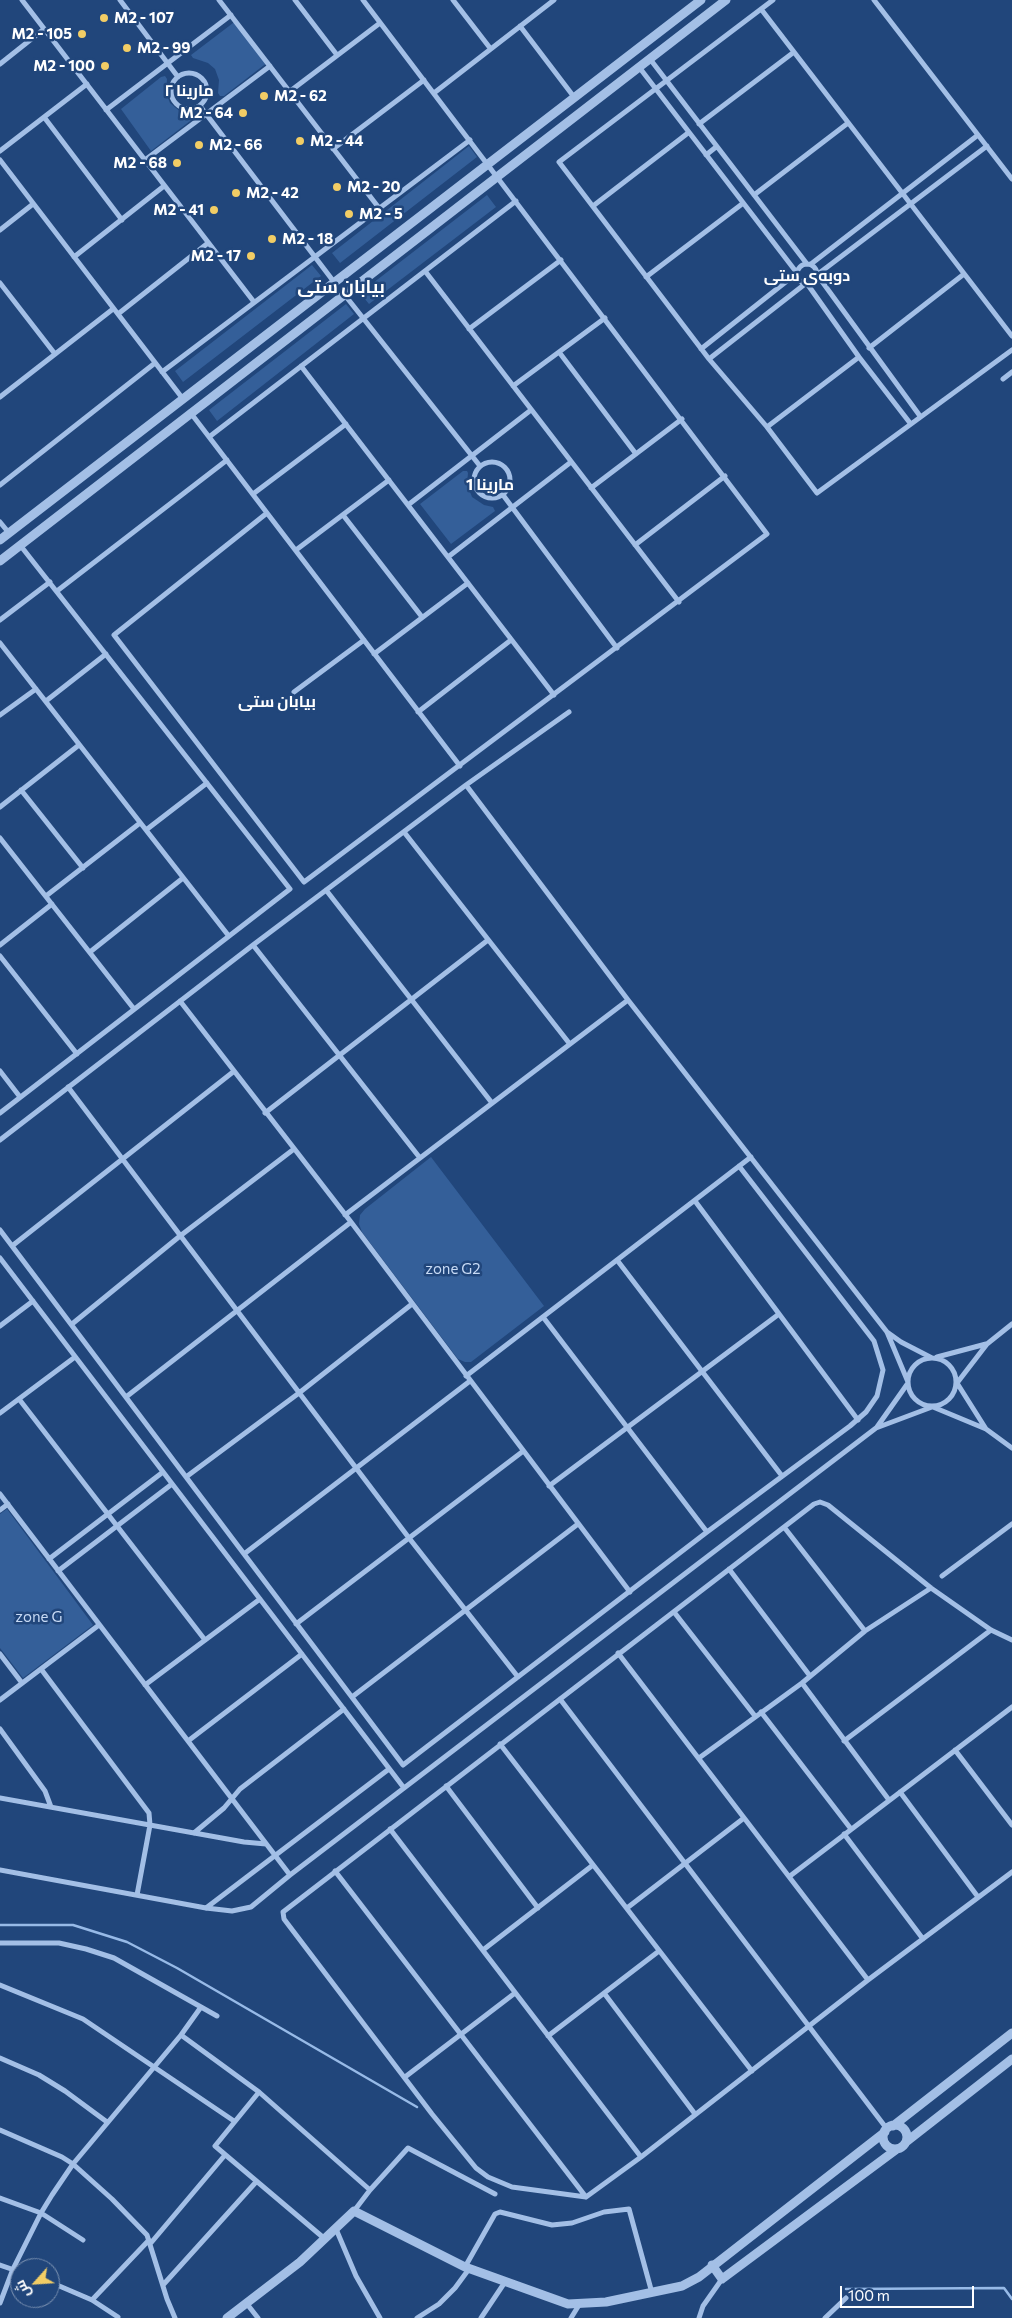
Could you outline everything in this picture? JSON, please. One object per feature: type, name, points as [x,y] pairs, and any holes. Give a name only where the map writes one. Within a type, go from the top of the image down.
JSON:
[{"type":"street","points":[[22,0],[254,302]]},
{"type":"street","points":[[120,0],[178,77]]},
{"type":"street","points":[[219,0],[379,208]]},
{"type":"street","points":[[295,0],[337,55]]},
{"type":"street","points":[[267,513],[114,635],[304,882],[767,535],[767,531],[363,0]]},
{"type":"street","points":[[454,0],[490,48]]},
{"type":"street","points":[[542,0],[546,6]]},
{"type":"street","points":[[434,93],[554,0]]},
{"type":"street","points":[[0,540],[700,0]]},
{"type":"street","points":[[0,560],[726,0]]},
{"type":"street","points":[[773,0],[559,162],[701,349],[767,428],[817,493],[1012,350]]},
{"type":"street","points":[[874,0],[1012,179]]},
{"type":"street","points":[[761,10],[1012,336]]},
{"type":"street","points":[[106,110],[231,15]]},
{"type":"street","points":[[289,92],[380,23]]},
{"type":"street","points":[[520,26],[574,97]]},
{"type":"street","points":[[0,64],[44,29]]},
{"type":"street","points":[[700,124],[794,52]]},
{"type":"street","points":[[650,58],[716,147],[809,264],[816,268],[818,275],[869,348],[920,416]]},
{"type":"street","points":[[145,160],[270,66]]},
{"type":"street","points":[[639,67],[742,204],[797,273],[798,279],[807,285],[910,424]]},
{"type":"street","points":[[189,73],[195,74],[204,80],[207,92],[200,106],[187,109],[176,104],[171,93],[174,81],[178,77],[189,73]]},
{"type":"street","points":[[333,149],[424,80]]},
{"type":"street","points":[[0,151],[86,84]]},
{"type":"street","points":[[586,89],[596,101]]},
{"type":"street","points":[[200,106],[334,282]]},
{"type":"street","points":[[44,117],[122,220]]},
{"type":"street","points":[[754,195],[848,122]]},
{"type":"street","points":[[593,206],[688,133]]},
{"type":"street","points":[[701,349],[797,273],[802,266],[809,264],[978,135]]},
{"type":"street","points":[[162,372],[470,140]]},
{"type":"street","points":[[709,359],[807,285],[814,283],[818,275],[987,146]]},
{"type":"street","points":[[706,155],[716,147]]},
{"type":"street","points":[[0,160],[182,399]]},
{"type":"street","points":[[74,257],[164,186]]},
{"type":"street","points":[[209,437],[516,201]]},
{"type":"street","points":[[0,230],[33,204]]},
{"type":"street","points":[[646,277],[742,204]]},
{"type":"street","points":[[118,314],[208,243]]},
{"type":"street","points":[[469,329],[560,260]]},
{"type":"street","points":[[425,271],[678,602]]},
{"type":"street","points":[[869,348],[964,274]]},
{"type":"street","points":[[0,283],[55,354]]},
{"type":"street","points":[[344,294],[480,466]]},
{"type":"street","points":[[0,396],[113,309]]},
{"type":"street","points":[[513,386],[605,318]]},
{"type":"street","points":[[276,327],[286,338]]},
{"type":"street","points":[[559,352],[636,454]]},
{"type":"street","points":[[767,428],[859,357]]},
{"type":"street","points":[[0,485],[155,363]]},
{"type":"street","points":[[301,366],[554,695]]},
{"type":"street","points":[[1003,379],[1012,372]]},
{"type":"street","points":[[408,505],[531,410]]},
{"type":"street","points":[[190,412],[460,766]]},
{"type":"street","points":[[591,488],[682,419]]},
{"type":"street","points":[[253,494],[346,424]]},
{"type":"street","points":[[57,591],[227,460]]},
{"type":"street","points":[[491,462],[502,465],[506,469],[510,480],[509,486],[503,495],[490,499],[479,493],[475,488],[474,476],[480,466],[491,462]]},
{"type":"street","points":[[448,557],[572,462]]},
{"type":"street","points":[[635,545],[725,476]]},
{"type":"street","points":[[296,550],[389,480]]},
{"type":"street","points":[[503,495],[617,648]]},
{"type":"street","points":[[342,515],[422,617]]},
{"type":"street","points":[[0,522],[9,533]]},
{"type":"street","points":[[0,1113],[290,889],[20,545]]},
{"type":"street","points":[[0,620],[50,582]]},
{"type":"street","points":[[374,654],[468,583]]},
{"type":"street","points":[[294,692],[364,640]]},
{"type":"street","points":[[418,712],[511,640]]},
{"type":"street","points":[[0,642],[228,935]]},
{"type":"street","points":[[46,701],[106,654]]},
{"type":"street","points":[[0,715],[36,688]]},
{"type":"street","points":[[0,1140],[253,945],[466,785],[568,712]]},
{"type":"street","points":[[0,807],[80,745]]},
{"type":"street","points":[[146,830],[207,783]]},
{"type":"street","points":[[466,785],[628,1000],[887,1332],[915,1400],[986,1429],[1012,1448]]},
{"type":"street","points":[[21,790],[83,868]]},
{"type":"street","points":[[46,896],[140,823]]},
{"type":"street","points":[[404,832],[569,1043]]},
{"type":"street","points":[[0,838],[134,1009]]},
{"type":"street","points":[[90,952],[184,878]]},
{"type":"street","points":[[326,890],[492,1103]]},
{"type":"street","points":[[0,945],[52,904]]},
{"type":"street","points":[[265,1112],[488,940]]},
{"type":"street","points":[[253,945],[420,1158]]},
{"type":"street","points":[[0,956],[77,1054]]},
{"type":"street","points":[[345,1215],[628,1000]]},
{"type":"street","points":[[180,1001],[345,1215],[522,1452],[630,1592]]},
{"type":"street","points":[[0,1071],[20,1097]]},
{"type":"street","points":[[12,1246],[233,1072]]},
{"type":"street","points":[[68,1087],[409,1538],[518,1677]]},
{"type":"street","points":[[72,1324],[180,1236],[294,1149]]},
{"type":"street","points":[[466,1376],[751,1158]]},
{"type":"street","points":[[0,1230],[403,1765],[707,1532],[858,1420],[872,1404],[880,1388],[883,1370],[874,1341],[739,1166]]},
{"type":"street","points":[[695,1201],[858,1420]]},
{"type":"street","points":[[126,1398],[350,1222]]},
{"type":"street","points":[[0,1258],[404,1788]]},
{"type":"street","points":[[617,1260],[782,1476]]},
{"type":"street","points":[[0,1326],[32,1301]]},
{"type":"street","points":[[186,1476],[299,1393],[412,1304]]},
{"type":"street","points":[[549,1486],[779,1314]]},
{"type":"street","points":[[543,1317],[707,1532]]},
{"type":"street","points":[[0,1870],[206,1908],[232,1911],[251,1907],[290,1875],[876,1428],[950,1400],[957,1383],[987,1344],[1012,1324]]},
{"type":"street","points":[[887,1332],[901,1342],[950,1365],[954,1371],[957,1383],[986,1429]]},
{"type":"street","points":[[876,1428],[908,1382],[913,1367],[922,1360],[987,1344]]},
{"type":"street","points":[[0,1413],[75,1356]]},
{"type":"street","points":[[244,1554],[470,1381]]},
{"type":"street","points":[[19,1399],[205,1640]]},
{"type":"street","points":[[296,1624],[522,1452]]},
{"type":"street","points":[[49,1559],[163,1472]]},
{"type":"street","points":[[58,1571],[172,1484]]},
{"type":"street","points":[[0,1494],[290,1875]]},
{"type":"street","points":[[1012,1640],[991,1630],[931,1588],[828,1505],[820,1502],[814,1504],[288,1906],[283,1912],[284,1918],[476,2168],[488,2177],[512,2187],[586,2197],[641,2157],[868,1980],[1012,1872]]},
{"type":"street","points":[[0,1510],[8,1504]]},
{"type":"street","points":[[352,1697],[578,1524]]},
{"type":"street","points":[[942,1576],[1012,1524]]},
{"type":"street","points":[[784,1527],[865,1631]]},
{"type":"street","points":[[729,1569],[810,1676]]},
{"type":"street","points":[[699,1758],[802,1683],[865,1631],[931,1588]]},
{"type":"street","points":[[145,1685],[260,1599]]},
{"type":"street","points":[[674,1612],[755,1716]]},
{"type":"street","points":[[0,1700],[99,1624]]},
{"type":"street","points":[[844,1741],[991,1630]]},
{"type":"street","points":[[0,1654],[22,1683]]},
{"type":"street","points":[[188,1741],[302,1654]]},
{"type":"street","points":[[618,1654],[868,1980]]},
{"type":"street","points":[[41,1669],[148,1813],[150,1825],[136,1895]]},
{"type":"street","points":[[802,1683],[889,1800]]},
{"type":"street","points":[[560,1699],[683,1863],[888,2129],[904,2130],[906,2142]]},
{"type":"street","points":[[790,1876],[1011,1708]]},
{"type":"street","points":[[194,1833],[232,1799],[240,1788],[344,1709]]},
{"type":"street","points":[[761,1712],[851,1829]]},
{"type":"street","points":[[0,1729],[45,1792],[50,1807]]},
{"type":"street","points":[[500,1744],[752,2070]]},
{"type":"street","points":[[956,1750],[1012,1825]]},
{"type":"street","points":[[206,1908],[389,1769]]},
{"type":"street","points":[[446,1786],[538,1908]]},
{"type":"street","points":[[900,1792],[978,1897]]},
{"type":"street","points":[[0,1798],[244,1842],[266,1844]]},
{"type":"street","points":[[627,1908],[683,1863],[744,1818]]},
{"type":"street","points":[[390,1829],[641,2157]]},
{"type":"street","points":[[844,1834],[923,1939]]},
{"type":"street","points":[[483,1950],[593,1866]]},
{"type":"street","points":[[335,1871],[462,2033],[586,2197]]},
{"type":"street","points":[[0,1943],[59,1943],[114,1958],[217,2016]]},
{"type":"street","points":[[548,2036],[659,1951]]},
{"type":"street","points":[[0,1985],[83,2018],[234,2120]]},
{"type":"street","points":[[405,2077],[514,1992]]},
{"type":"street","points":[[604,1992],[695,2114]]},
{"type":"street","points":[[18,2258],[41,2213],[73,2164],[181,2035],[201,2007]]},
{"type":"street","points":[[354,2211],[467,2268],[561,2302],[579,2305],[606,2302],[682,2286],[699,2277],[1012,2033]]},
{"type":"street","points":[[181,2035],[259,2092],[370,2190]]},
{"type":"street","points":[[0,2058],[45,2079],[107,2122]]},
{"type":"street","points":[[698,2318],[707,2299],[722,2279],[897,2149],[1012,2059]]},
{"type":"street","points":[[259,2092],[234,2120],[215,2146],[284,2206],[298,2214],[325,2239]]},
{"type":"street","points":[[888,2129],[884,2139],[887,2146],[897,2149]]},
{"type":"street","points":[[0,2130],[62,2157],[73,2164],[112,2199],[147,2235],[163,2286],[176,2318]]},
{"type":"street","points":[[227,2318],[247,2304],[336,2229],[394,2166],[406,2149],[410,2148],[495,2194]]},
{"type":"street","points":[[92,2300],[149,2242],[225,2155]]},
{"type":"street","points":[[163,2286],[256,2182]]},
{"type":"street","points":[[0,2198],[41,2213],[83,2240]]},
{"type":"street","points":[[417,2318],[439,2304],[455,2288],[495,2214],[500,2212],[552,2225],[572,2223],[604,2212],[629,2209],[652,2292]]},
{"type":"street","points":[[336,2229],[360,2283],[380,2318]]},
{"type":"street","points":[[712,2266],[722,2279]]},
{"type":"street","points":[[0,2303],[10,2277]]},
{"type":"street","points":[[481,2318],[505,2282]]},
{"type":"street","points":[[60,2286],[92,2300],[118,2318]]},
{"type":"street","points":[[825,2318],[846,2298]]},
{"type":"street","points":[[247,2304],[258,2318]]},
{"type":"street","points":[[572,2318],[579,2305]]},
{"type":"green space","points":[[237,20],[268,62],[224,96],[220,96],[218,93],[219,80],[215,69],[208,63],[193,58],[191,55]]},
{"type":"green space","points":[[165,76],[167,79],[166,93],[170,103],[182,113],[192,114],[194,118],[151,151],[121,109],[161,77]]},
{"type":"green space","points":[[469,146],[477,157],[340,263],[332,253]]},
{"type":"green space","points":[[487,195],[496,207],[369,304],[360,293]]},
{"type":"green space","points":[[312,265],[321,276],[183,382],[175,371]]},
{"type":"green space","points":[[346,304],[354,314],[217,421],[209,410]]},
{"type":"green space","points":[[463,471],[468,473],[467,484],[472,497],[484,505],[493,507],[495,511],[451,544],[420,504]]},
{"type":"green space","name":"zone G2","points":[[431,1157],[544,1306],[471,1362],[458,1359],[362,1232],[359,1224],[360,1215],[365,1209]]},
{"type":"green space","name":"zone G","points":[[7,1509],[93,1625],[23,1678],[0,1648],[0,1514]]},
{"type":"waterway","points":[[0,1925],[73,1925],[127,1942],[177,1968],[417,2107]]},
{"type":"waterway","points":[[846,2289],[1004,2288],[1012,2299]]},
{"type":"place","name":"M2 - 107","points":[[104,18]]},
{"type":"place","name":"M2 - 105","points":[[82,34]]},
{"type":"place","name":"M2 - 99","points":[[127,48]]},
{"type":"place","name":"M2 - 100","points":[[105,66]]},
{"type":"place","name":"M2 - 62","points":[[264,96]]},
{"type":"place","name":"M2 - 64","points":[[243,113]]},
{"type":"place","name":"M2 - 44","points":[[300,141]]},
{"type":"place","name":"M2 - 66","points":[[199,145]]},
{"type":"place","name":"M2 - 68","points":[[177,163]]},
{"type":"place","name":"M2 - 20","points":[[337,187]]},
{"type":"place","name":"M2 - 42","points":[[236,193]]},
{"type":"place","name":"M2 - 41","points":[[214,210]]},
{"type":"place","name":"M2 - 5","points":[[349,214]]},
{"type":"place","name":"M2 - 18","points":[[272,239]]},
{"type":"place","name":"M2 - 17","points":[[251,256]]},
{"type":"district","name":"مارینا ٢","points":[[189,91]]},
{"type":"district","name":"دوبه‌ی ستی","points":[[807,276]]},
{"type":"district","name":"بیابان ستی","points":[[341,287]]},
{"type":"district","name":"مارینا 1","points":[[490,485]]},
{"type":"district","name":"بیابان ستی","points":[[277,702]]}]
